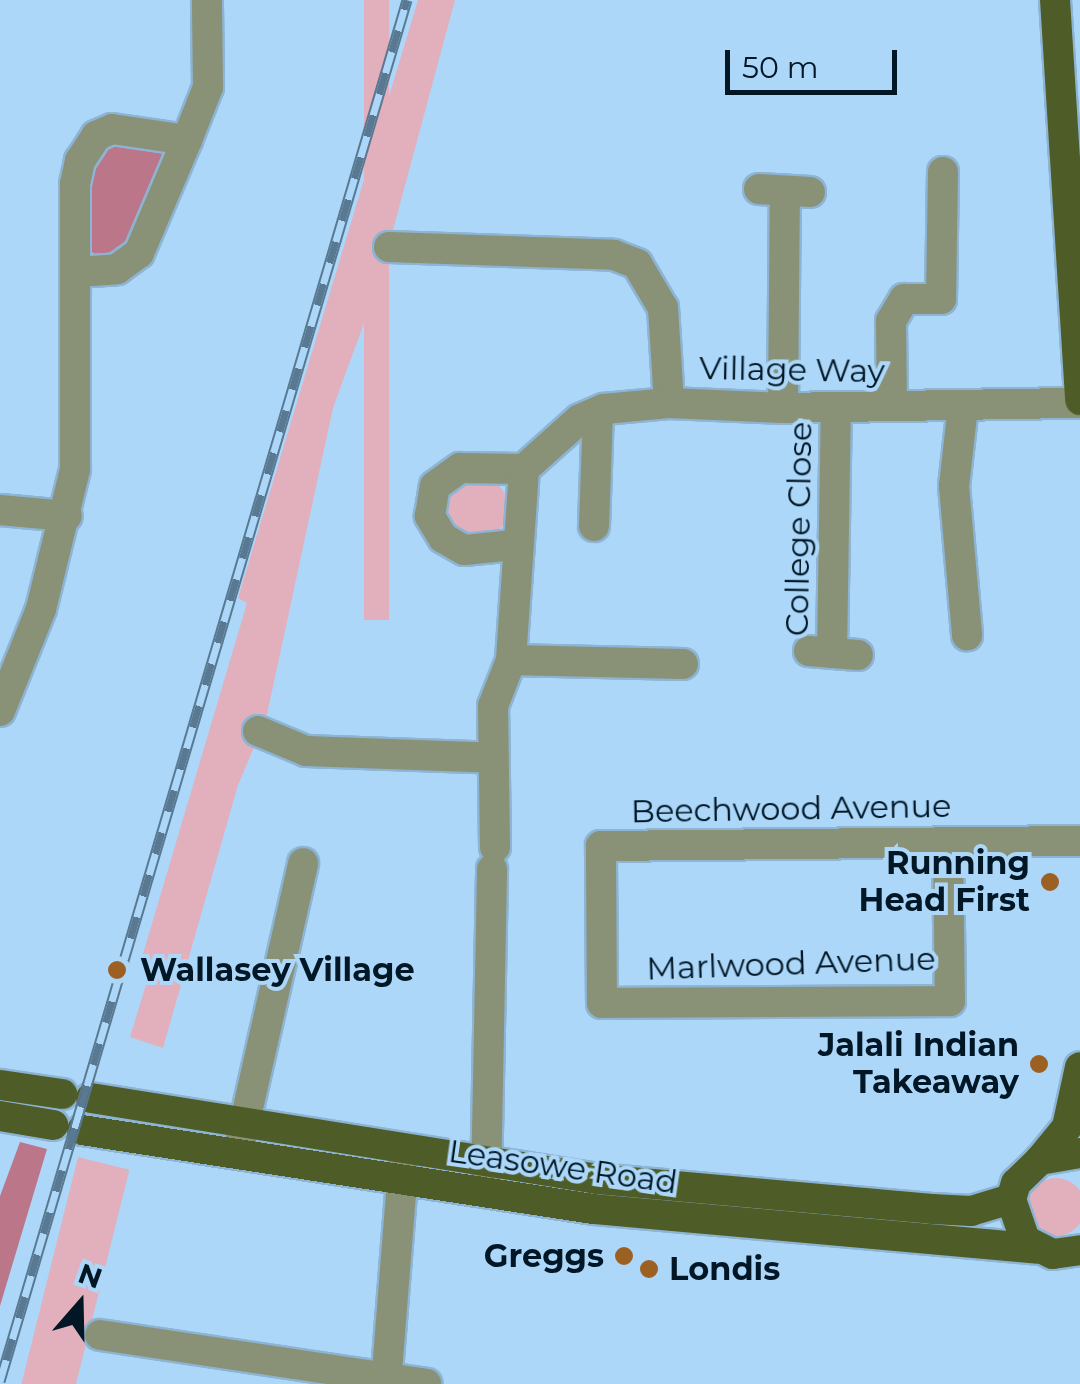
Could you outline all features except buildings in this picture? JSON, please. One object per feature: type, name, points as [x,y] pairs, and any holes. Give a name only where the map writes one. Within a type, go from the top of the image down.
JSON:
[{"type":"main road","points":[[1055,0],[1080,402]]},
{"type":"main road","points":[[1037,1249],[1016,1228],[1011,1198],[1016,1183],[1067,1126],[1080,1067]]},
{"type":"main road","name":"Leasowe Road","points":[[0,1085],[597,1179],[971,1211],[1011,1198]]},
{"type":"main road","name":"Leasowe Road","points":[[0,1116],[238,1157],[628,1213],[1037,1249],[1076,1258]]},
{"type":"main road","points":[[1040,1160],[1080,1152]]},
{"type":"street","points":[[78,272],[117,269],[139,252],[208,87],[206,0]]},
{"type":"street","points":[[0,711],[41,609],[67,516],[75,469],[75,184],[96,136],[129,128],[187,140]]},
{"type":"street","points":[[892,406],[891,321],[904,299],[941,299],[943,172]]},
{"type":"street","points":[[783,408],[785,190]]},
{"type":"street","points":[[389,247],[614,255],[637,264],[663,308],[669,403]]},
{"type":"street","name":"Village Way","points":[[524,469],[580,418],[669,403],[783,408],[1080,402]]},
{"type":"street","name":"College Close","points":[[833,653],[836,406]]},
{"type":"street","points":[[963,406],[954,486],[968,635]]},
{"type":"street","points":[[594,526],[598,412]]},
{"type":"street","points":[[486,1192],[496,694],[511,660],[514,546],[524,469],[460,468],[436,486],[430,516],[443,538],[464,550],[514,546]]},
{"type":"street","points":[[0,510],[67,516]]},
{"type":"street","points":[[511,660],[682,664]]},
{"type":"street","points":[[258,731],[306,752],[493,758]]},
{"type":"street","name":"Beechwood Avenue","points":[[602,1003],[600,846],[1080,841]]},
{"type":"street","name":"Marlwood Avenue","points":[[602,1003],[950,1000],[948,842]]},
{"type":"street","points":[[238,1157],[242,1122],[303,863]]},
{"type":"street","points":[[386,1381],[404,1149]]},
{"type":"street","points":[[100,1335],[426,1384]]},
{"type":"shaded area","points":[[364,0],[389,0],[389,620],[364,620]]},
{"type":"shaded area","points":[[418,0],[455,0],[379,282],[333,408],[266,719],[238,785],[163,1048],[130,1037],[151,968],[140,964],[247,603],[238,598]]},
{"type":"shaded area","points":[[107,139],[158,145],[169,158],[130,249],[100,260],[86,246],[89,163]]},
{"type":"shaded area","points":[[476,476],[499,485],[508,508],[499,531],[476,540],[453,531],[444,508],[453,485]]},
{"type":"shaded area","points":[[20,1142],[47,1149],[0,1306],[0,1196]]},
{"type":"shaded area","points":[[78,1157],[129,1170],[76,1384],[21,1384]]},
{"type":"shaded area","points":[[1056,1178],[1076,1187],[1085,1207],[1076,1227],[1056,1236],[1036,1227],[1027,1207],[1036,1187]]},
{"type":"railway","points":[[0,1381],[407,0]]},
{"type":"place","name":"Running Head First","points":[[1050,882]]},
{"type":"place","name":"Wallasey Village","points":[[117,970]]},
{"type":"place","name":"Jalali Indian Takeaway","points":[[1039,1064]]},
{"type":"place","name":"Greggs","points":[[624,1256]]},
{"type":"place","name":"Londis","points":[[649,1269]]}]
